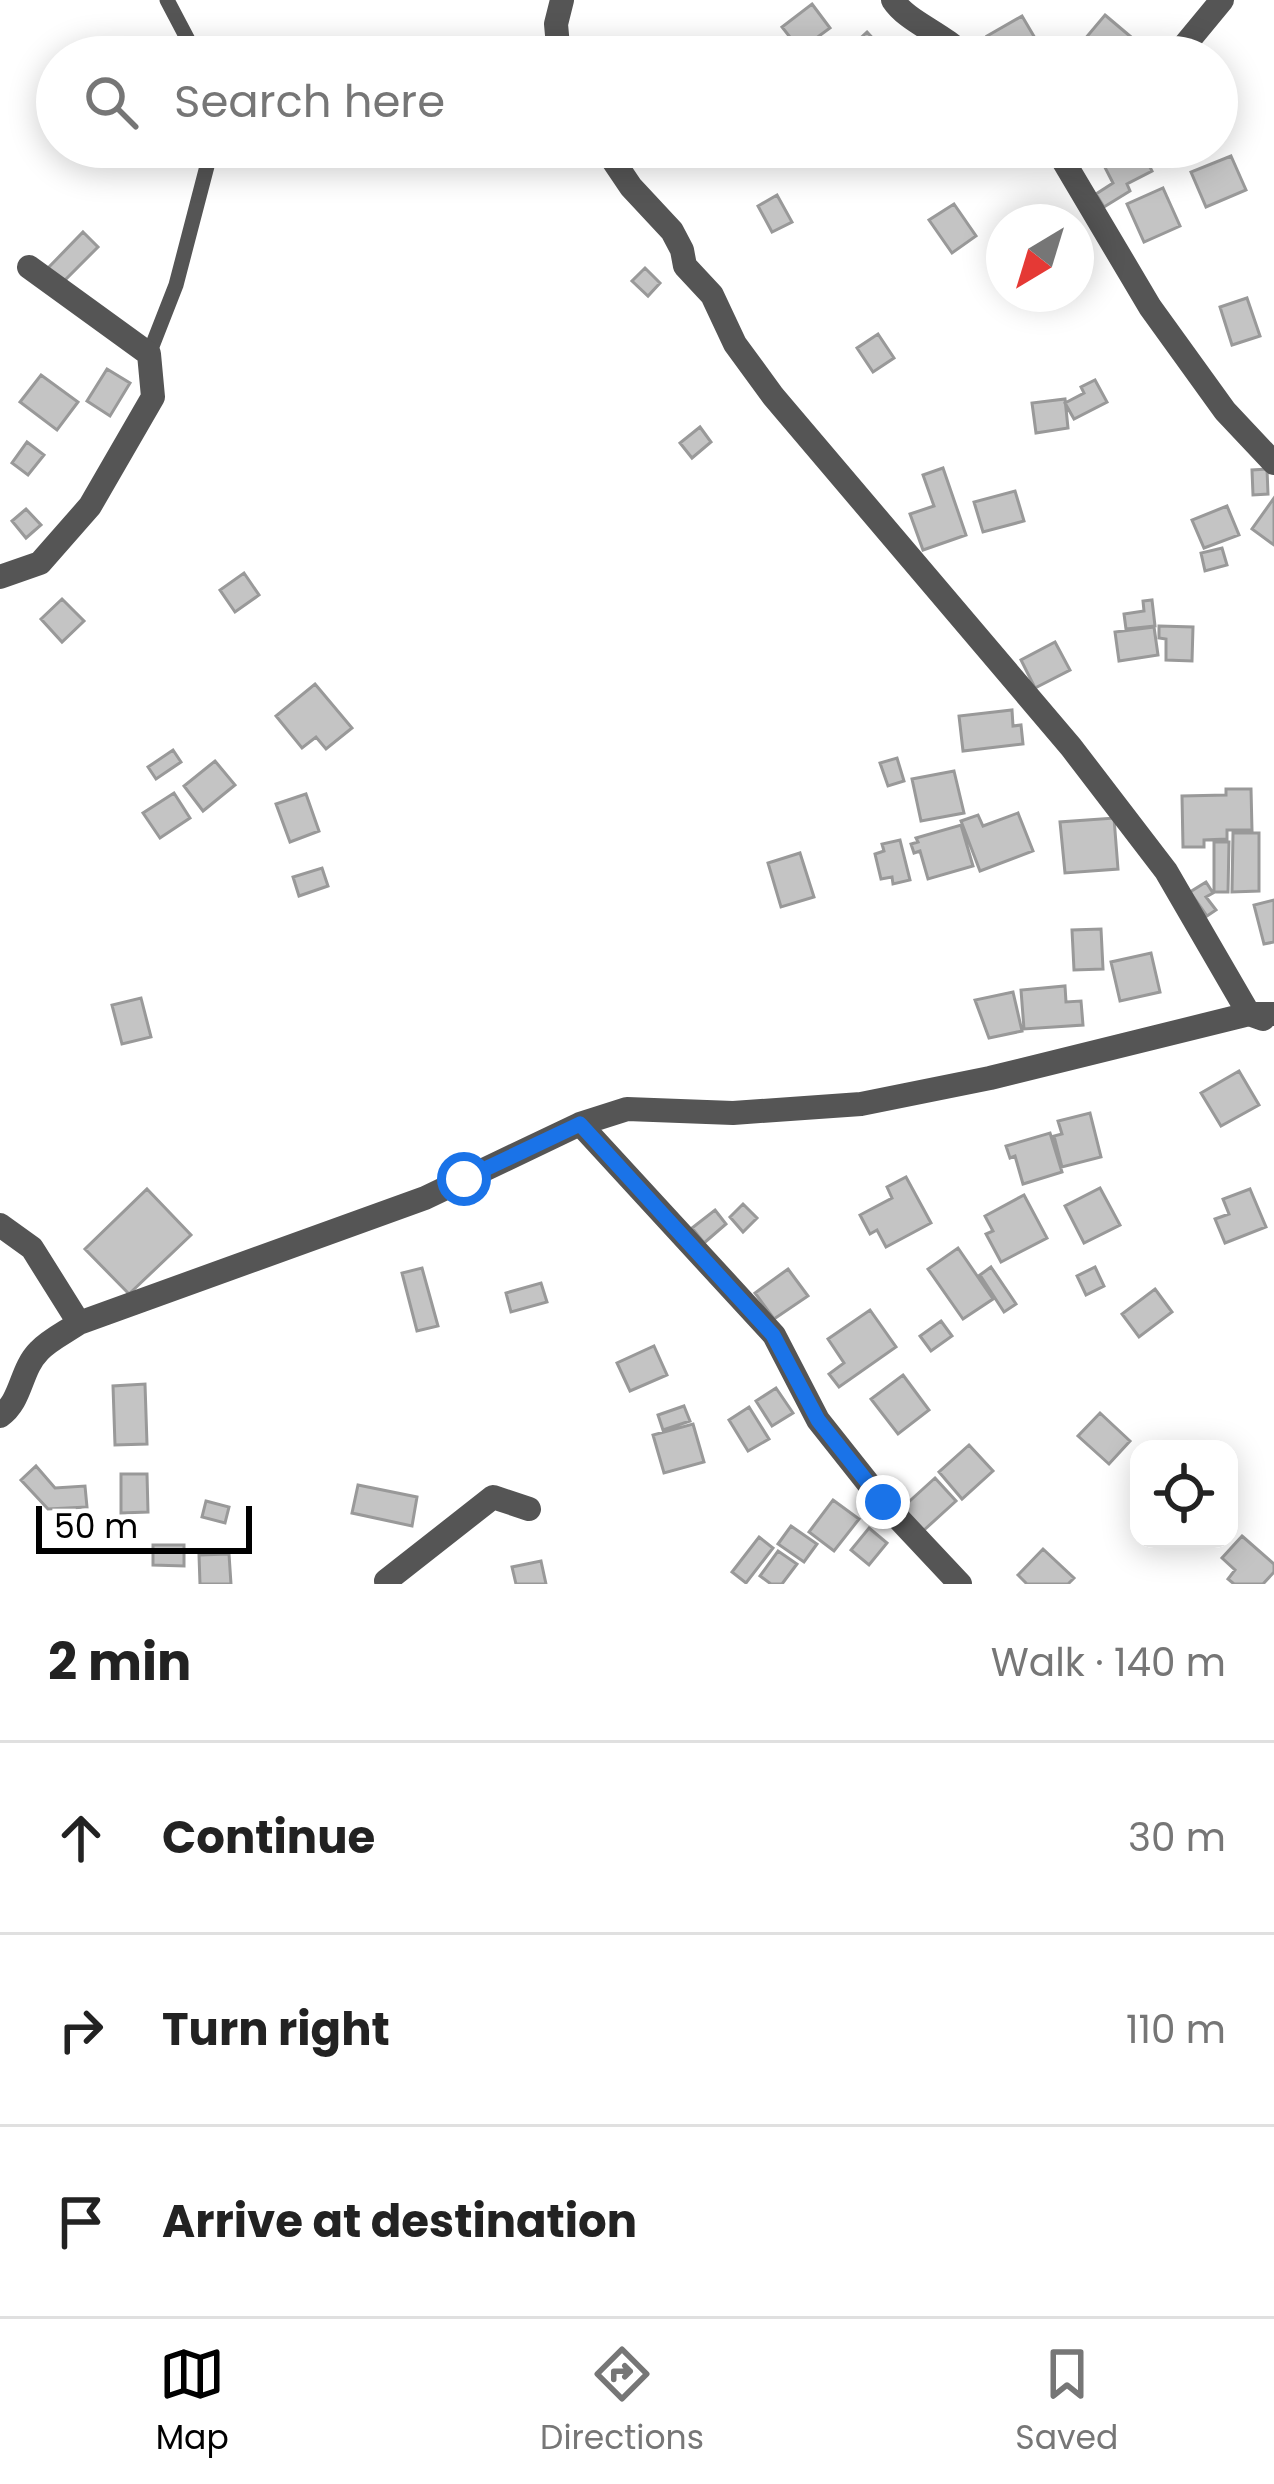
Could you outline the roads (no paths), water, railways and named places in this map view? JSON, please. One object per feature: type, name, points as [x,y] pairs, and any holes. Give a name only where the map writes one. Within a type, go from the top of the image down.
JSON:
[{"type":"street","points":[[557,36],[562,0]]},
{"type":"street","points":[[893,0],[898,8],[944,36]]},
{"type":"street","points":[[1192,36],[1222,0]]},
{"type":"street","points":[[0,1416],[11,1408],[39,1350],[79,1323],[425,1198],[580,1124],[627,1109],[733,1113],[861,1104],[1266,1017],[1166,872],[1071,747],[772,396],[735,344],[712,296],[685,266],[672,231],[618,168]]},
{"type":"street","points":[[1079,168],[1150,308],[1225,411],[1274,463]]},
{"type":"street","points":[[0,577],[40,563],[90,506],[153,397],[149,353],[29,267]]},
{"type":"street","points":[[580,1124],[773,1335],[818,1420],[883,1502],[960,1584]]},
{"type":"street","points":[[0,1225],[32,1249],[79,1323]]},
{"type":"street","points":[[389,1584],[386,1581],[493,1497],[530,1509]]},
{"type":"lane","points":[[167,0],[186,36]]},
{"type":"lane","points":[[149,353],[176,285],[207,168]]}]
